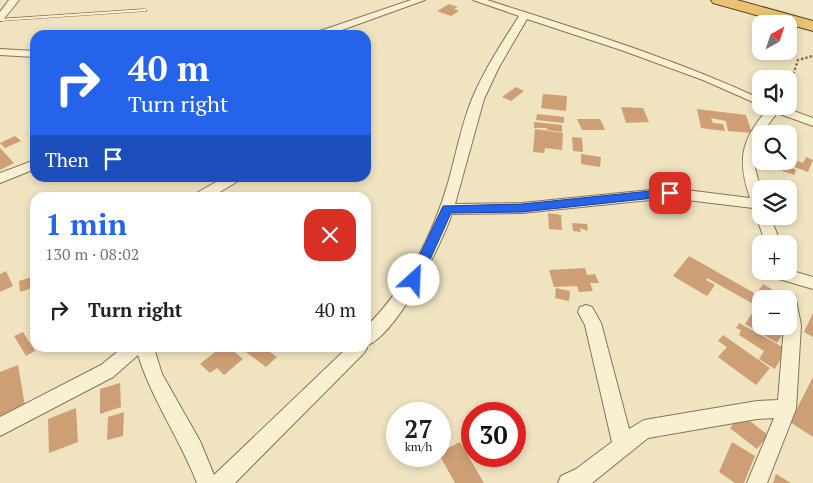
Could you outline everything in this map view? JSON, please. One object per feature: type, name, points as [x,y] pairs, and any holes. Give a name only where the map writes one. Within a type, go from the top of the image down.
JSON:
[{"type":"highway","points":[[719,0],[813,26]]},
{"type":"highway","points":[[777,0],[813,10]]},
{"type":"street","points":[[0,19],[14,0]]},
{"type":"street","points":[[333,30],[420,0]]},
{"type":"street","points":[[478,0],[625,48],[707,78],[752,99]]},
{"type":"street","points":[[371,334],[386,320],[414,280],[447,209],[478,99],[497,61],[524,16]]},
{"type":"street","points":[[0,52],[30,54]]},
{"type":"street","points":[[752,180],[748,166],[748,149],[766,115]]},
{"type":"street","points":[[792,115],[813,122]]},
{"type":"street","points":[[0,178],[30,166]]},
{"type":"street","points":[[208,192],[226,182]]},
{"type":"street","points":[[447,209],[522,208],[670,193],[752,208]]},
{"type":"street","points":[[797,277],[813,283]]},
{"type":"street","points":[[586,312],[593,323],[623,445]]},
{"type":"street","points":[[757,483],[787,409],[791,335]]},
{"type":"street","points":[[0,427],[107,371],[129,352]]},
{"type":"street","points":[[146,352],[154,377],[193,448],[207,483]]},
{"type":"street","points":[[220,483],[354,352]]},
{"type":"street","points":[[568,483],[583,477],[644,429],[757,410],[787,409]]},
{"type":"lane","points":[[0,19],[145,10]]},
{"type":"path","points":[[795,70],[798,60],[813,56]]},
{"type":"building","points":[[449,4],[458,7],[454,9],[459,11],[451,16],[437,11]]},
{"type":"building","points":[[516,87],[524,91],[511,101],[502,97]]},
{"type":"building","points":[[543,94],[567,96],[566,111],[541,108]]},
{"type":"building","points":[[621,107],[643,108],[649,122],[626,123]]},
{"type":"building","points":[[697,109],[746,115],[752,133],[728,131],[726,121],[711,118],[713,123],[723,124],[725,131],[701,128]]},
{"type":"building","points":[[537,114],[564,117],[564,123],[536,120]]},
{"type":"building","points":[[577,119],[600,119],[605,130],[582,130]]},
{"type":"building","points":[[534,122],[562,125],[562,132],[547,130],[547,128],[534,128]]},
{"type":"building","points":[[535,129],[563,133],[562,150],[545,148],[544,153],[533,152]]},
{"type":"building","points":[[15,136],[21,141],[5,148],[0,143]]},
{"type":"building","points":[[572,137],[582,138],[583,152],[573,151]]},
{"type":"building","points":[[0,148],[14,163],[0,170]]},
{"type":"building","points":[[581,154],[601,157],[600,167],[581,164]]},
{"type":"building","points":[[806,157],[813,160],[808,172],[797,168],[797,161],[803,163]]},
{"type":"building","points":[[780,170],[796,170],[794,175]]},
{"type":"building","points":[[548,213],[561,215],[562,230],[549,229]]},
{"type":"building","points":[[572,223],[587,224],[588,231],[580,228],[581,232],[573,231]]},
{"type":"building","points":[[689,256],[752,292],[752,303],[707,278],[706,280],[715,285],[707,296],[673,276]]},
{"type":"building","points":[[585,268],[587,275],[595,274],[599,283],[590,283],[593,291],[579,292],[577,286],[554,287],[549,270]]},
{"type":"building","points":[[6,271],[13,286],[0,292],[0,274]]},
{"type":"building","points":[[30,278],[30,289],[20,292],[19,281]]},
{"type":"building","points":[[763,284],[773,290],[759,290]]},
{"type":"building","points":[[556,288],[570,291],[569,301],[555,298]]},
{"type":"building","points":[[813,313],[813,337],[804,332]]},
{"type":"building","points":[[752,314],[752,328],[745,324]]},
{"type":"building","points":[[739,323],[752,330],[752,335],[761,335],[786,349],[775,369],[759,359],[764,351],[739,335],[741,330],[736,328]]},
{"type":"building","points":[[23,332],[30,343],[30,352],[33,352],[26,356],[14,336]]},
{"type":"building","points":[[723,335],[770,368],[756,385],[718,357],[727,347],[718,341]]},
{"type":"building","points":[[764,335],[782,335],[777,343]]},
{"type":"building","points":[[215,352],[235,352],[243,359],[224,375],[217,368],[210,373],[200,364]]},
{"type":"building","points":[[246,352],[270,352],[277,357],[266,367]]},
{"type":"building","points":[[18,365],[25,406],[0,418],[0,372]]},
{"type":"building","points":[[813,377],[813,437],[790,422]]},
{"type":"building","points":[[120,383],[121,407],[100,414],[100,389]]},
{"type":"building","points":[[76,408],[78,442],[49,453],[48,419]]},
{"type":"building","points":[[124,412],[123,436],[107,440],[108,417]]},
{"type":"building","points":[[741,414],[768,435],[757,449],[730,428]]},
{"type":"building","points":[[460,442],[461,467],[475,467],[484,483],[455,483],[446,467],[451,467],[451,446]]},
{"type":"building","points":[[732,442],[755,456],[744,483],[735,483],[719,472]]},
{"type":"building","points":[[776,474],[791,483],[773,483]]},
{"type":"route","points":[[414,280],[447,209],[522,208],[670,193]]}]
